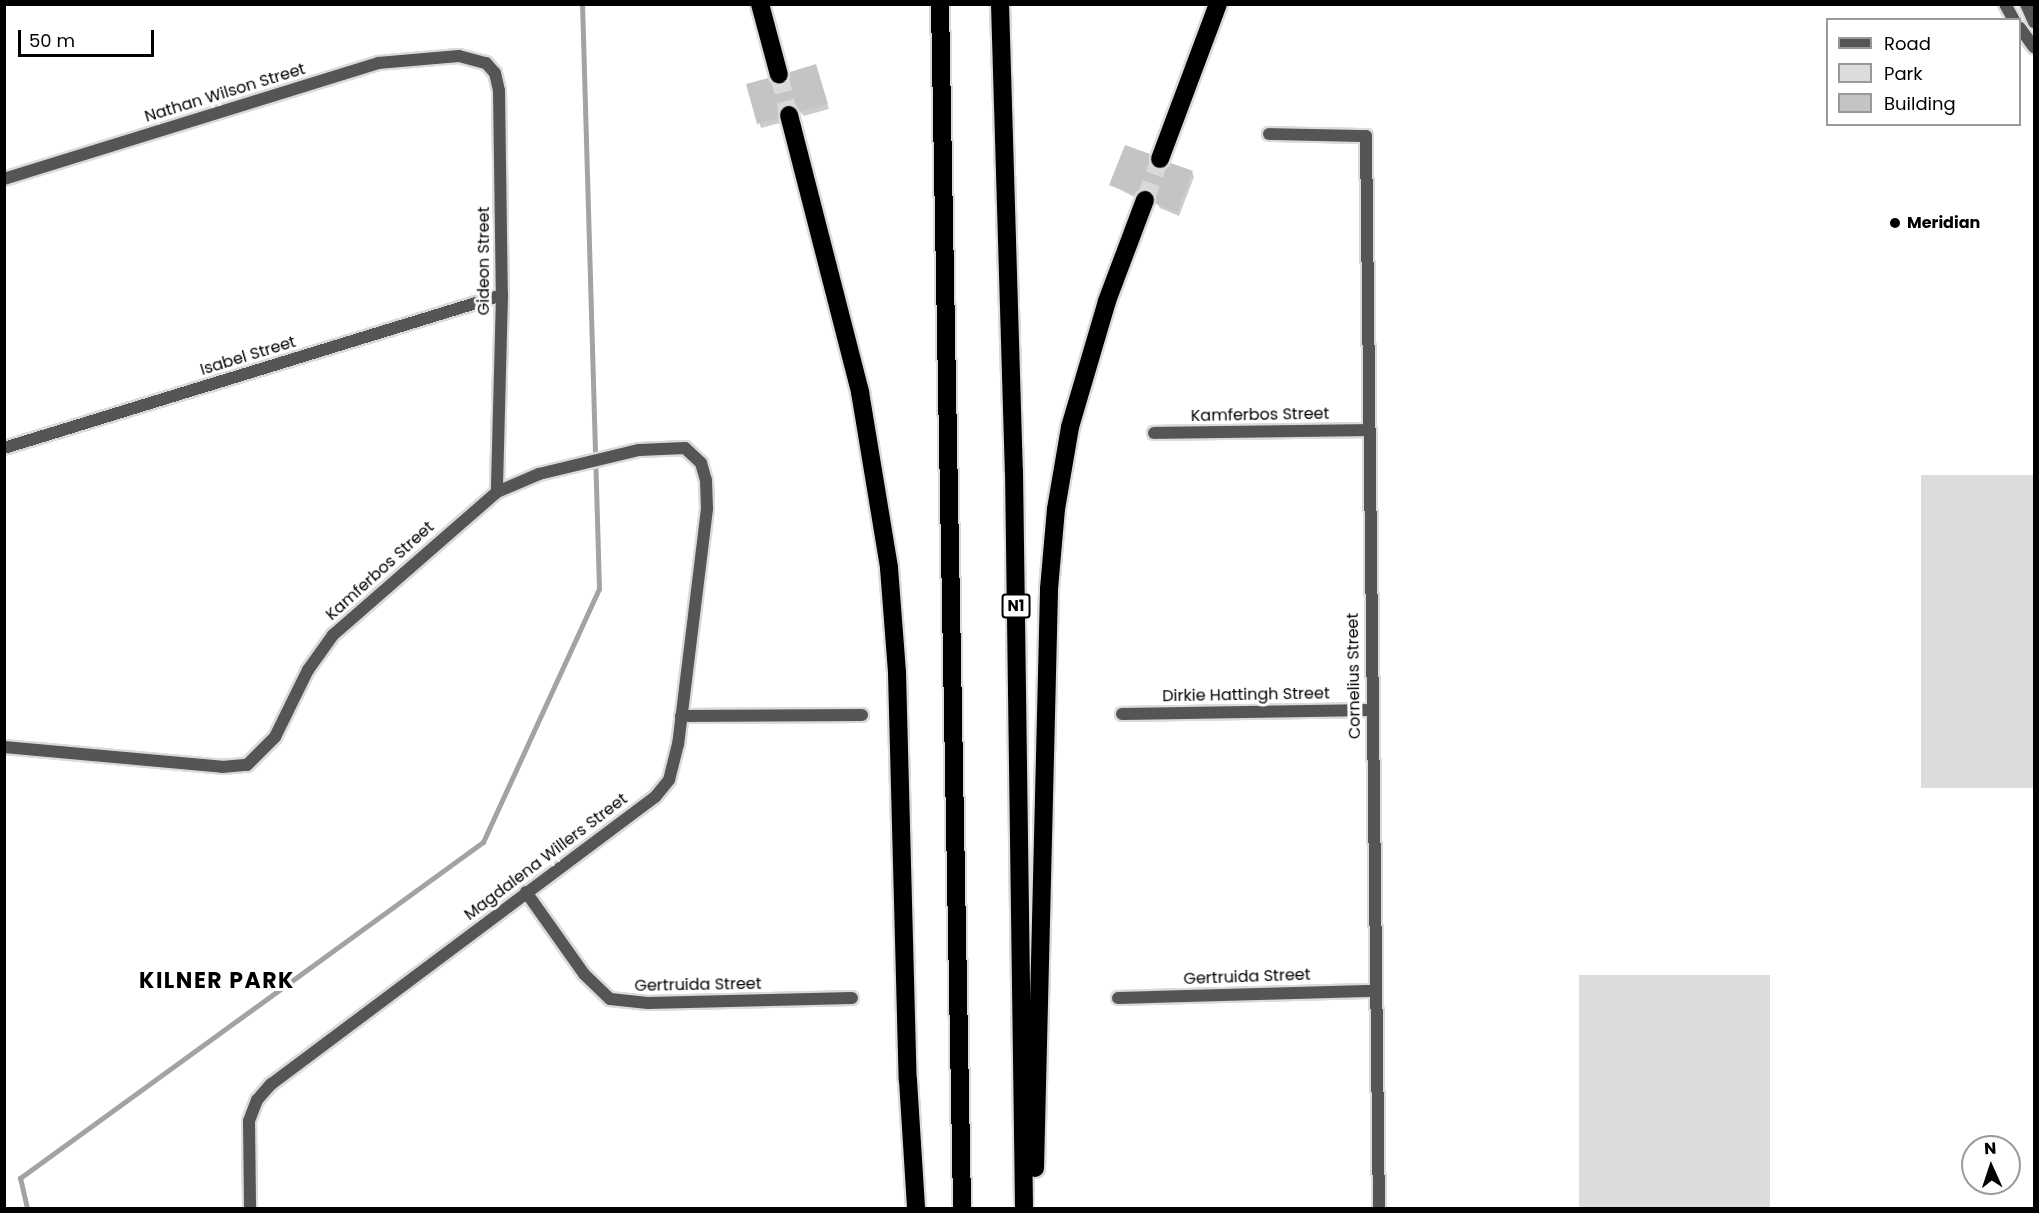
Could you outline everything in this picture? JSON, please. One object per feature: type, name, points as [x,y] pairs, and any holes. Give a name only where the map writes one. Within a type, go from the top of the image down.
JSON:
[{"type":"highway","points":[[760,4],[779,75]]},
{"type":"highway","points":[[940,4],[962,1209]]},
{"type":"highway","name":"N1","points":[[1000,4],[1014,471],[1024,1209]]},
{"type":"highway","points":[[1160,159],[1218,4]]},
{"type":"highway","points":[[789,115],[860,392],[889,568],[897,673],[908,1080],[916,1209]]},
{"type":"highway","points":[[1034,1209],[1049,589],[1056,509],[1070,427],[1107,302],[1145,200]]},
{"type":"street","points":[[2005,4],[2013,18]]},
{"type":"street","points":[[2026,4],[2034,22]]},
{"type":"street","points":[[2021,31],[2034,47]]},
{"type":"street","name":"Nathan Wilson Street","points":[[4,179],[378,63],[459,56]]},
{"type":"street","name":"Gideon Street","points":[[459,56],[486,63],[498,84],[502,296],[497,492]]},
{"type":"street","name":"Cornelius Street","points":[[1269,134],[1361,133],[1366,143],[1367,430],[1379,1209]]},
{"type":"street","name":"Isabel Street","points":[[4,448],[502,296]]},
{"type":"street","name":"Kamferbos Street","points":[[1154,433],[1367,430]]},
{"type":"street","name":"Kamferbos Street","points":[[4,747],[222,767],[252,762],[275,737],[308,670],[333,635],[497,492],[539,474],[612,455],[653,448],[685,448]]},
{"type":"street","name":"Magdalena Willers Street","points":[[250,1209],[247,1133],[252,1111],[263,1093],[281,1074],[663,789],[676,760],[707,496],[701,463],[685,448]]},
{"type":"street","name":"Dirkie Hattingh Street","points":[[1122,714],[1371,710]]},
{"type":"street","points":[[681,716],[862,715]]},
{"type":"street","name":"Gertruida Street","points":[[526,892],[584,974],[610,999],[648,1003],[852,998]]},
{"type":"street","name":"Gertruida Street","points":[[1118,998],[1376,991]]},
{"type":"green space","points":[[1921,475],[2034,475],[2034,788],[1921,788]]},
{"type":"green space","points":[[1579,975],[1770,975],[1770,1208],[1579,1208]]},
{"type":"building","points":[[816,64],[828,104],[800,112],[793,104],[786,104],[778,111],[778,118],[757,124],[746,84],[768,78],[776,86],[782,86],[790,72]]},
{"type":"building","points":[[1125,145],[1150,154],[1149,161],[1156,169],[1162,170],[1171,163],[1193,171],[1177,212],[1156,204],[1149,190],[1143,189],[1135,195],[1109,185]]},
{"type":"waterway","points":[[27,1208],[20,1178],[483,842],[599,589],[582,4]]},
{"type":"tunnel","points":[[779,75],[789,115]]},
{"type":"tunnel","points":[[1145,200],[1160,159]]},
{"type":"place","name":"Meridian","points":[[1895,223]]},
{"type":"district","name":"KILNER PARK","points":[[217,981]]}]
